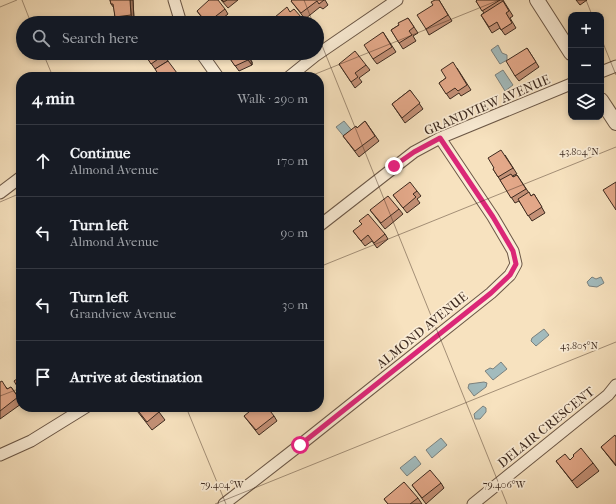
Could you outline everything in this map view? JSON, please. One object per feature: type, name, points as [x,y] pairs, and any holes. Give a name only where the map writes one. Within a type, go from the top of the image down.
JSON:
[{"type":"street","points":[[174,0],[179,16]]},
{"type":"street","points":[[324,50],[397,0]]},
{"type":"street","points":[[537,0],[568,48]]},
{"type":"street","points":[[206,60],[214,72]]},
{"type":"street","points":[[295,72],[310,60]]},
{"type":"street","points":[[604,71],[616,66]]},
{"type":"street","name":"GRANDVIEW AVENUE","points":[[324,222],[394,166],[414,152],[440,138],[568,85]]},
{"type":"street","points":[[604,105],[616,123]]},
{"type":"street","name":"ALMOND AVENUE","points":[[224,504],[319,431],[491,293],[510,275],[516,264],[513,251],[493,217],[440,138]]},
{"type":"street","points":[[0,193],[16,181]]},
{"type":"street","name":"DELAIR CRESCENT","points":[[473,504],[608,395],[616,385]]},
{"type":"street","points":[[0,455],[31,441],[78,412]]},
{"type":"water","points":[[498,45],[502,53],[507,55],[507,60],[500,64],[491,50]]},
{"type":"water","points":[[503,70],[513,85],[505,91],[495,75]]},
{"type":"water","points":[[344,121],[354,133],[346,139],[336,127]]},
{"type":"water","points":[[592,277],[596,279],[601,277],[604,283],[597,287],[589,286],[587,282]]},
{"type":"water","points":[[544,329],[549,335],[536,346],[531,341],[532,338]]},
{"type":"water","points":[[501,362],[507,369],[493,380],[485,371],[490,368],[493,369]]},
{"type":"water","points":[[487,383],[486,387],[474,396],[468,388],[469,384]]},
{"type":"water","points":[[483,406],[486,408],[486,412],[480,419],[475,419],[474,414]]},
{"type":"water","points":[[441,438],[447,445],[432,458],[426,450]]},
{"type":"water","points":[[415,456],[421,464],[407,476],[400,468]]},
{"type":"building","points":[[110,0],[130,0],[131,15],[115,16],[113,4],[111,4]]},
{"type":"building","points":[[209,0],[218,0],[225,9],[216,16],[201,16],[197,11]]},
{"type":"building","points":[[324,0],[319,4],[317,1],[301,13],[291,1]]},
{"type":"building","points":[[439,0],[448,15],[426,29],[417,15],[433,5],[431,2]]},
{"type":"building","points":[[500,0],[482,11],[476,1]]},
{"type":"building","points":[[503,1],[509,11],[506,13],[512,23],[501,30],[497,22],[489,27],[481,15]]},
{"type":"building","points":[[287,7],[290,12],[294,9],[300,16],[276,16]]},
{"type":"building","points":[[408,18],[414,27],[409,31],[412,35],[399,43],[391,30],[399,25],[398,23]]},
{"type":"building","points":[[383,32],[392,47],[373,59],[364,45]]},
{"type":"building","points":[[527,48],[536,62],[515,76],[506,61]]},
{"type":"building","points":[[355,51],[366,65],[355,73],[358,77],[351,82],[339,64]]},
{"type":"building","points":[[148,60],[157,60],[151,64]]},
{"type":"building","points":[[231,60],[248,60],[235,66]]},
{"type":"building","points":[[168,61],[176,72],[157,72],[155,69]]},
{"type":"building","points":[[453,62],[467,85],[458,91],[455,88],[446,94],[439,83],[446,78],[441,70]]},
{"type":"building","points":[[410,90],[420,103],[402,118],[392,104]]},
{"type":"building","points":[[365,121],[375,136],[355,151],[343,136],[356,126],[357,128]]},
{"type":"building","points":[[501,150],[513,168],[498,177],[488,158]]},
{"type":"building","points":[[511,174],[513,177],[517,175],[526,189],[511,198],[500,180]]},
{"type":"building","points":[[410,182],[417,191],[413,194],[416,197],[403,208],[393,195]]},
{"type":"building","points":[[616,182],[616,210],[603,190]]},
{"type":"building","points":[[529,192],[531,196],[534,194],[542,207],[528,216],[518,199]]},
{"type":"building","points":[[388,196],[399,209],[381,223],[370,210]]},
{"type":"building","points":[[368,214],[385,234],[374,243],[368,235],[361,241],[353,231],[362,224],[359,221]]},
{"type":"building","points":[[2,381],[7,389],[11,387],[16,394],[16,399],[0,411],[0,382]]},
{"type":"building","points":[[139,412],[159,412],[147,422]]},
{"type":"building","points":[[249,412],[271,412],[274,416],[256,430],[244,416]]},
{"type":"building","points":[[615,435],[616,437],[616,465],[601,447]]},
{"type":"building","points":[[581,448],[593,463],[572,481],[556,461],[565,454],[570,460]]},
{"type":"building","points":[[430,470],[441,483],[422,498],[412,485]]},
{"type":"building","points":[[404,482],[418,498],[410,504],[388,504],[384,499]]},
{"type":"route","points":[[300,445],[491,293],[510,275],[516,264],[513,251],[493,217],[440,138],[414,152],[394,166]]}]
